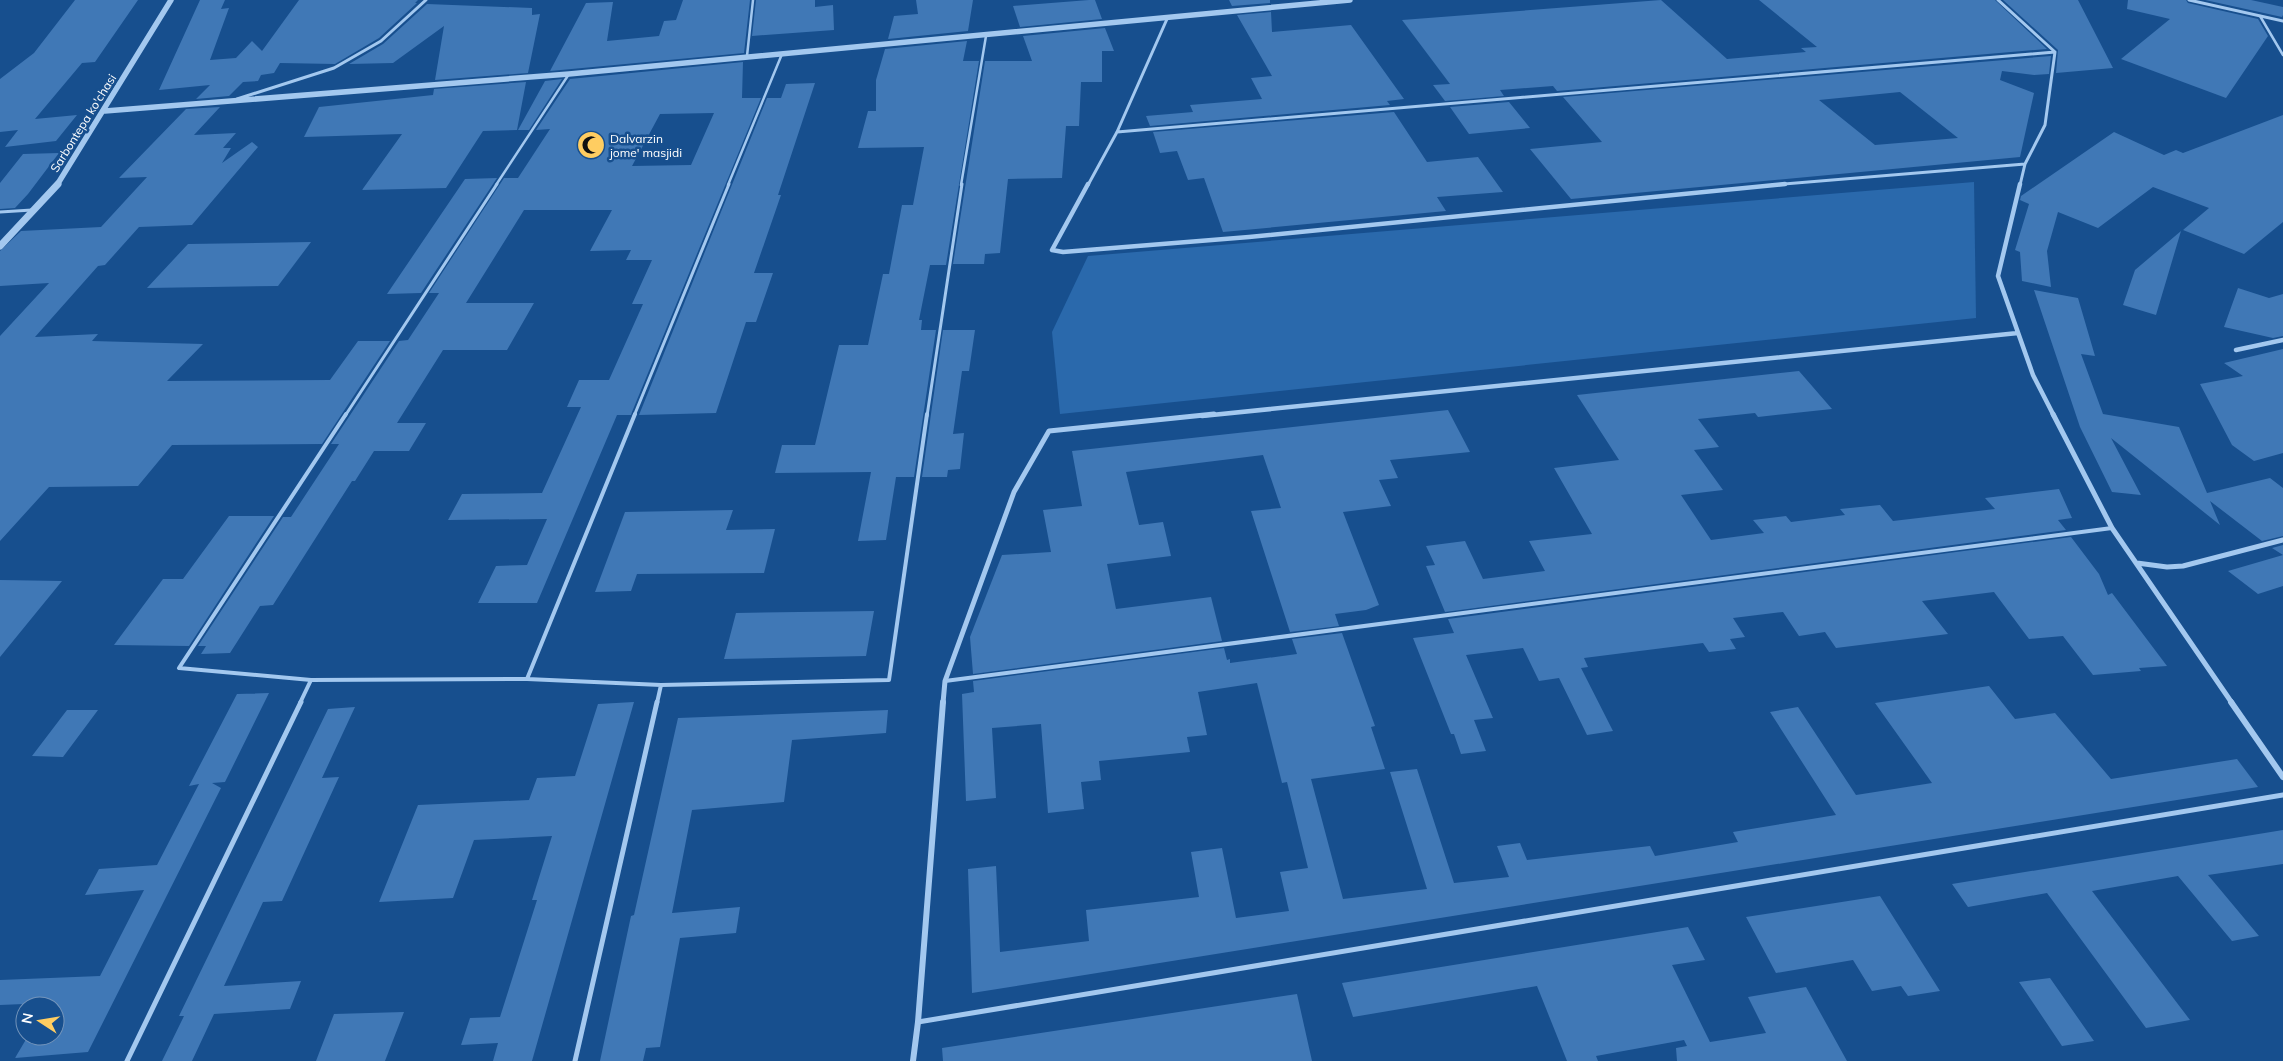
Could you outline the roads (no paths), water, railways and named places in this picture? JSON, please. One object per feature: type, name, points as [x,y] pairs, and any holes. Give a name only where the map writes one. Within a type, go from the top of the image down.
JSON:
[{"type":"street","name":"Sarbontepa ko'chasi","points":[[0,246],[56,189],[171,0]]},
{"type":"street","points":[[233,101],[334,68],[381,41],[426,0]]},
{"type":"street","points":[[105,110],[569,74],[748,56],[1167,19],[1350,0]]},
{"type":"street","points":[[1998,0],[2055,52]]},
{"type":"street","points":[[2189,0],[2283,22]]},
{"type":"street","points":[[1167,19],[1117,132],[1052,250],[1063,252],[1249,237],[1825,180],[2025,164]]},
{"type":"street","points":[[1117,132],[2055,52]]},
{"type":"street","points":[[2055,52],[2045,125],[2025,164],[1998,276],[2033,375],[2112,528],[2283,777]]},
{"type":"street","points":[[913,1061],[918,1022],[945,681],[1014,492],[1049,431],[2018,333]]},
{"type":"street","points":[[2236,350],[2283,340]]},
{"type":"street","points":[[2137,563],[2167,567],[2183,566],[2283,540]]},
{"type":"lane","points":[[748,56],[753,0]]},
{"type":"lane","points":[[2260,16],[2283,55]]},
{"type":"lane","points":[[569,74],[179,668],[311,680],[527,679],[661,685],[889,680],[948,260],[986,36]]},
{"type":"lane","points":[[527,679],[782,54]]},
{"type":"lane","points":[[0,212],[35,210]]},
{"type":"lane","points":[[945,681],[2112,528]]},
{"type":"lane","points":[[127,1061],[311,680]]},
{"type":"lane","points":[[575,1061],[661,685]]},
{"type":"lane","points":[[918,1022],[2283,795]]},
{"type":"place","name":"Dalvarzin jome' masjidi","points":[[591,145]]}]
